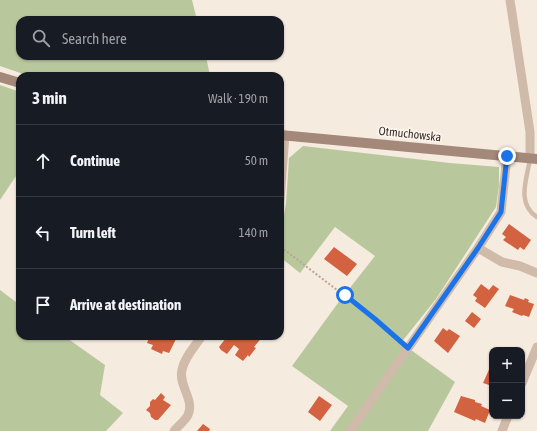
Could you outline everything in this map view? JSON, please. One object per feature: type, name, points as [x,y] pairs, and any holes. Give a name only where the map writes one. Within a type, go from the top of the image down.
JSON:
[{"type":"main road","points":[[0,77],[16,82]]},
{"type":"main road","name":"Otmuchowska","points":[[284,135],[534,159]]},
{"type":"street","points":[[510,0],[534,159]]},
{"type":"street","points":[[350,431],[478,248],[501,212],[507,156]]},
{"type":"street","points":[[478,248],[502,262],[520,266],[537,274]]},
{"type":"street","points":[[174,431],[188,415],[190,404],[182,381],[181,371],[184,363],[199,340]]},
{"type":"street","points":[[525,376],[537,347]]},
{"type":"street","points":[[502,431],[507,419]]},
{"type":"lane","points":[[534,159],[524,192],[525,201],[531,214],[537,217]]},
{"type":"path","points":[[284,250],[369,314],[408,348]]},
{"type":"green space","points":[[0,0],[192,0],[196,16],[16,16],[16,60],[207,60],[209,72],[17,72],[0,66]]},
{"type":"green space","points":[[0,85],[16,91],[16,176],[0,200]]},
{"type":"green space","points":[[303,146],[450,163],[499,167],[499,186],[496,207],[436,299],[400,344],[411,350],[455,382],[428,431],[330,431],[348,406],[292,366],[338,303],[375,256],[335,227],[300,273],[284,260],[284,215],[289,158]]},
{"type":"green space","points":[[0,290],[16,302],[16,340],[70,340],[105,365],[100,395],[123,413],[106,431],[0,431]]},
{"type":"building","points":[[509,224],[531,240],[524,250],[520,247],[518,250],[503,240],[506,237],[502,234]]},
{"type":"building","points":[[334,247],[357,264],[347,276],[324,259]]},
{"type":"building","points":[[481,284],[489,290],[493,285],[499,289],[485,308],[475,301],[477,298],[473,295]]},
{"type":"building","points":[[510,295],[524,300],[525,298],[529,300],[528,302],[534,304],[529,317],[512,312],[514,309],[505,306]]},
{"type":"building","points":[[472,312],[481,319],[474,328],[465,321]]},
{"type":"building","points":[[443,328],[447,331],[449,329],[460,336],[448,353],[434,341]]},
{"type":"building","points":[[148,340],[176,340],[169,353],[163,351],[162,354],[151,349],[153,345],[147,343]]},
{"type":"building","points":[[224,340],[260,340],[249,357],[248,355],[243,361],[235,355],[239,349],[234,345],[227,354],[219,347]]},
{"type":"building","points":[[489,370],[489,385],[483,383]]},
{"type":"building","points":[[161,393],[165,397],[163,400],[171,405],[158,420],[155,420],[146,410],[150,406],[150,402],[153,399],[155,400]]},
{"type":"building","points":[[319,396],[332,405],[320,421],[308,412]]},
{"type":"building","points":[[461,396],[475,400],[475,402],[482,404],[481,406],[489,410],[485,423],[476,419],[475,421],[454,412]]},
{"type":"building","points":[[203,424],[210,429],[209,431],[197,431]]},
{"type":"route","points":[[345,295],[408,348],[478,248],[501,212],[507,156]]}]
